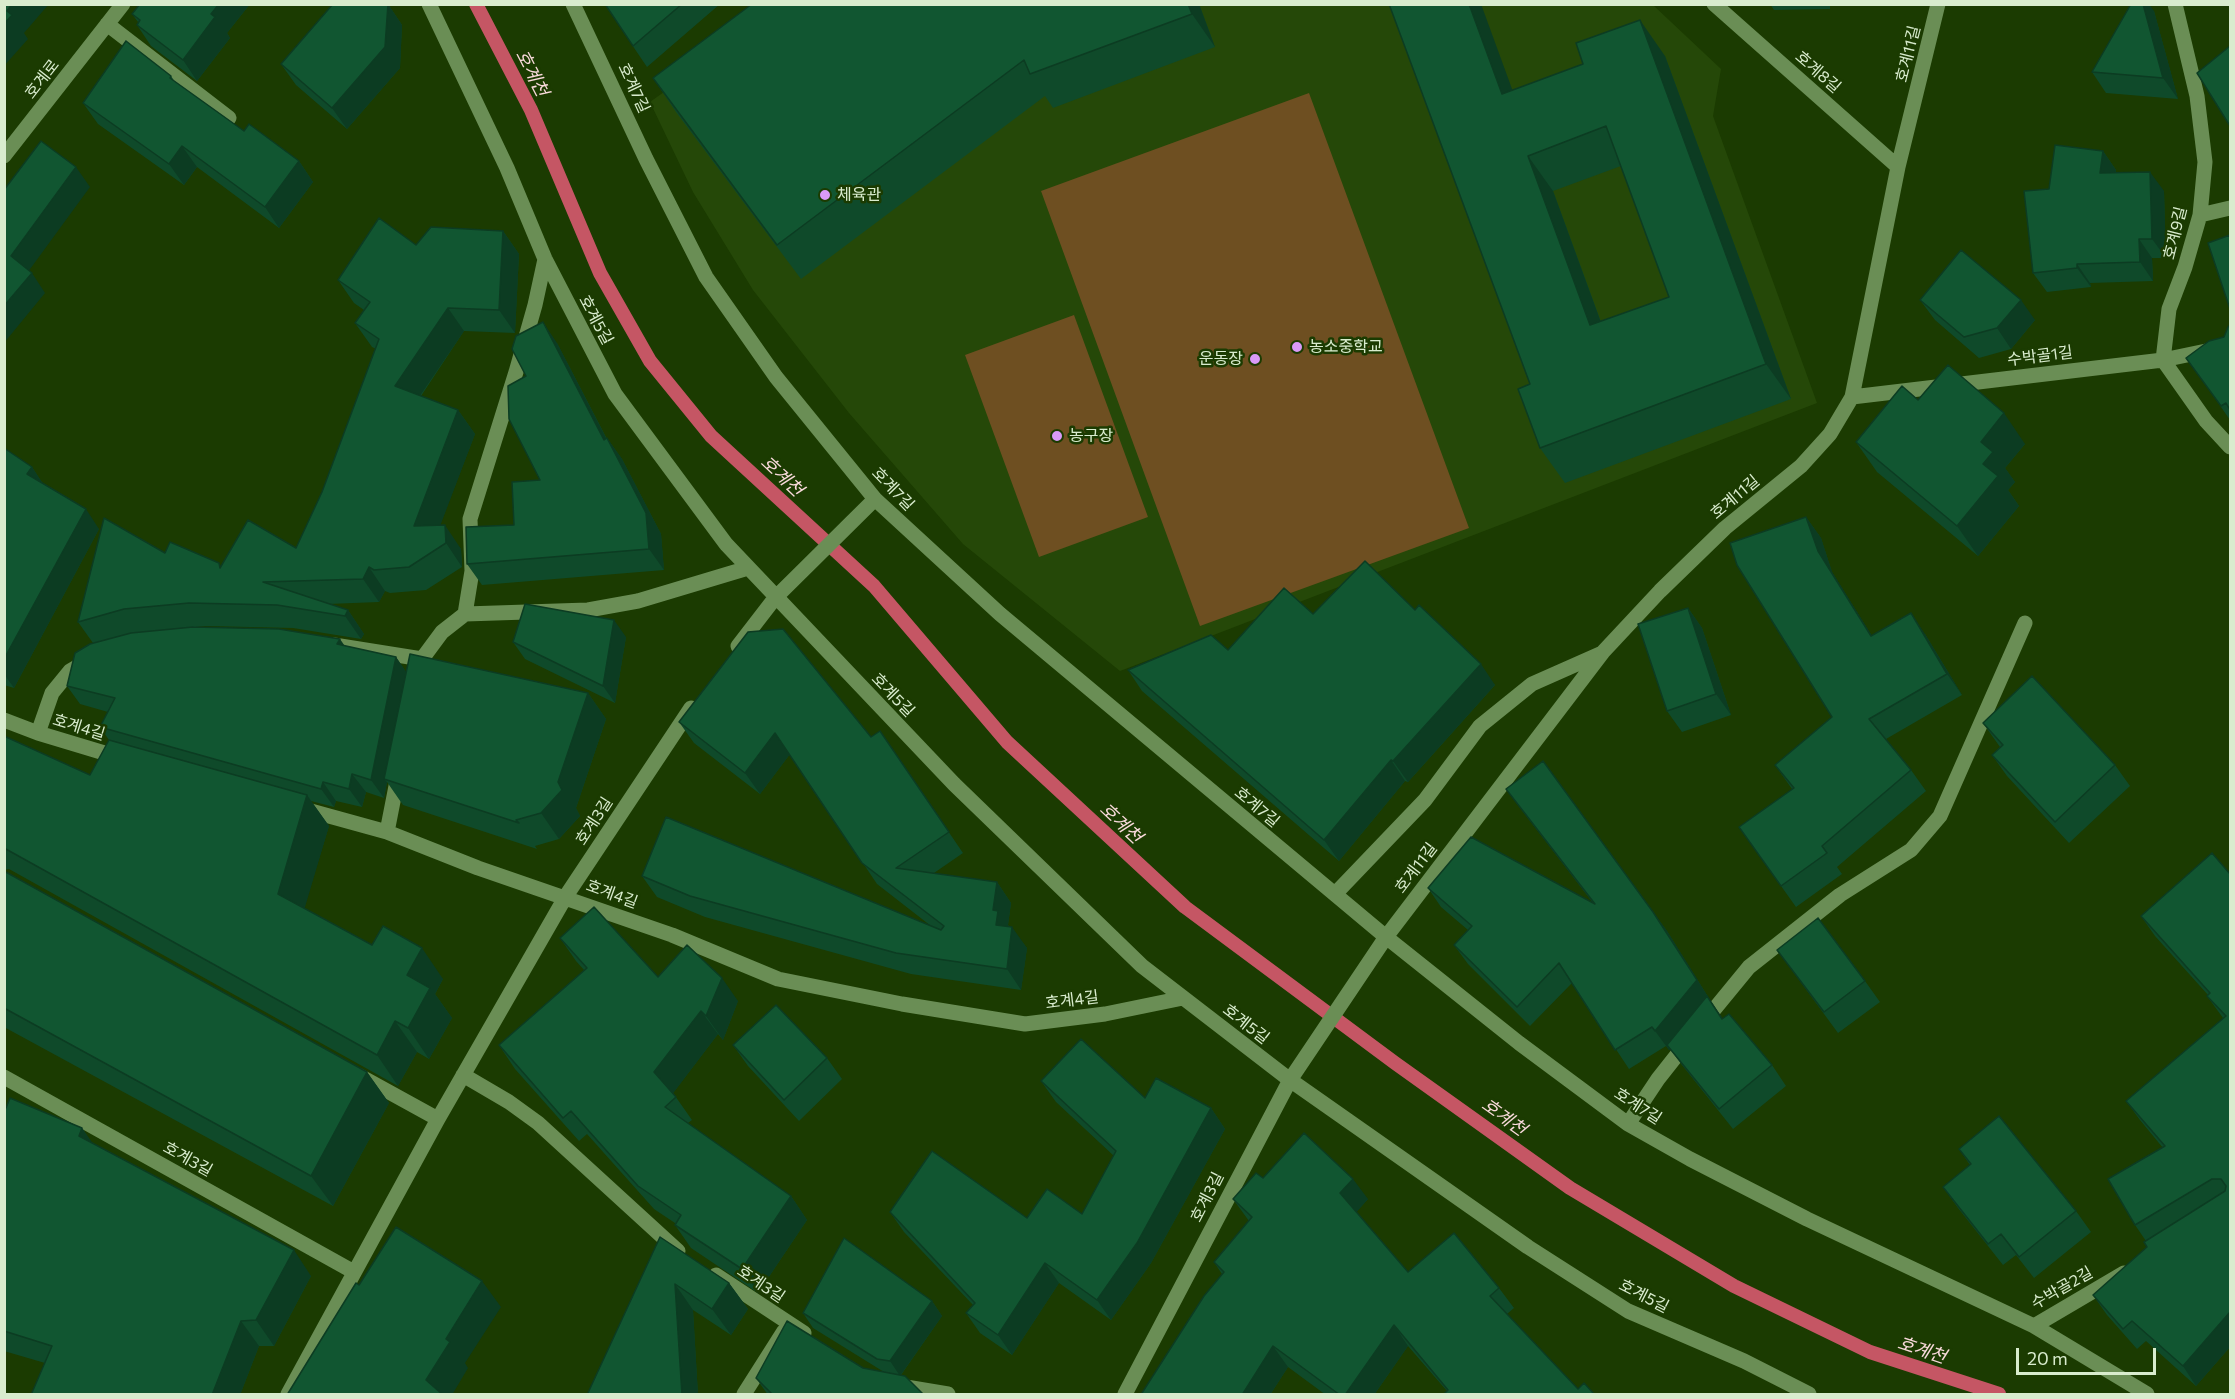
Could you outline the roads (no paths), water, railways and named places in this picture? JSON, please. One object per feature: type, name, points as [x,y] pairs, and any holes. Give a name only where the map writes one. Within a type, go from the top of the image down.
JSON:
[{"type":"street","name":"호계로","points":[[4,156],[123,4]]},
{"type":"street","name":"호계5길","points":[[429,4],[507,168],[544,259],[615,394],[683,488],[748,568],[954,784],[1142,966],[1290,1080],[1528,1247],[1628,1311],[1744,1361],[1809,1395]]},
{"type":"street","name":"호계7길","points":[[573,4],[706,277],[776,377],[875,499],[1000,614],[1386,937],[1519,1043],[1628,1124],[1690,1159],[1807,1219],[2034,1326],[2147,1395]]},
{"type":"street","name":"호계8길","points":[[1714,4],[1898,167]]},
{"type":"street","name":"호계11길","points":[[1361,975],[1386,937],[1603,652],[1660,591],[1725,528],[1801,466],[1830,434],[1852,397],[1898,167],[1938,4]]},
{"type":"street","name":"호계9길","points":[[2163,360],[2169,309],[2185,267],[2200,215],[2205,162],[2197,96],[2175,4]]},
{"type":"street","points":[[107,24],[229,118]]},
{"type":"street","points":[[2200,215],[2230,208]]},
{"type":"street","points":[[465,614],[472,571],[470,519],[519,361],[544,259]]},
{"type":"street","name":"수박골1길","points":[[1852,397],[2163,360],[2230,346]]},
{"type":"street","points":[[2163,360],[2206,421],[2230,447]]},
{"type":"street","points":[[726,662],[775,598],[875,499]]},
{"type":"street","points":[[415,693],[423,659],[442,632],[465,614],[588,609],[638,601],[748,568]]},
{"type":"street","points":[[1628,1124],[1658,1079],[1749,967],[1840,894],[1911,850],[1940,816],[2025,623]]},
{"type":"street","points":[[316,642],[423,659]]},
{"type":"street","points":[[1335,894],[1425,800],[1480,726],[1532,684],[1603,652]]},
{"type":"street","name":"호계4길","points":[[38,733],[52,693],[70,671],[99,654]]},
{"type":"street","name":"호계3길","points":[[288,1395],[438,1119],[566,896],[698,699]]},
{"type":"street","name":"호계4길","points":[[4,720],[38,733],[138,763]]},
{"type":"street","points":[[387,832],[401,762]]},
{"type":"street","name":"호계4길","points":[[285,804],[387,832],[478,868],[566,896],[672,935],[778,979],[902,1004],[1025,1024],[1105,1014],[1182,998]]},
{"type":"street","name":"호계3길","points":[[1125,1395],[1290,1080],[1361,975]]},
{"type":"street","points":[[345,1067],[438,1119]]},
{"type":"street","points":[[463,1075],[509,1102],[538,1123],[669,1245],[688,1257]]},
{"type":"street","name":"호계3길","points":[[4,1077],[354,1272]]},
{"type":"street","name":"수박골2길","points":[[2034,1326],[2140,1263]]},
{"type":"street","name":"호계3길","points":[[706,1269],[817,1341]]},
{"type":"street","points":[[744,1395],[788,1324]]},
{"type":"street","points":[[884,1383],[948,1395]]},
{"type":"waterway","name":"호계천","points":[[476,4],[531,110],[600,273],[650,361],[711,436],[874,586],[1007,742],[1185,907],[1395,1063],[1570,1188],[1734,1286],[1870,1352],[1999,1394]]},
{"type":"place","name":"체육관","points":[[825,195]]},
{"type":"place","name":"농소중학교","points":[[1297,347]]},
{"type":"place","name":"운동장","points":[[1255,359]]},
{"type":"place","name":"농구장","points":[[1057,436]]}]
